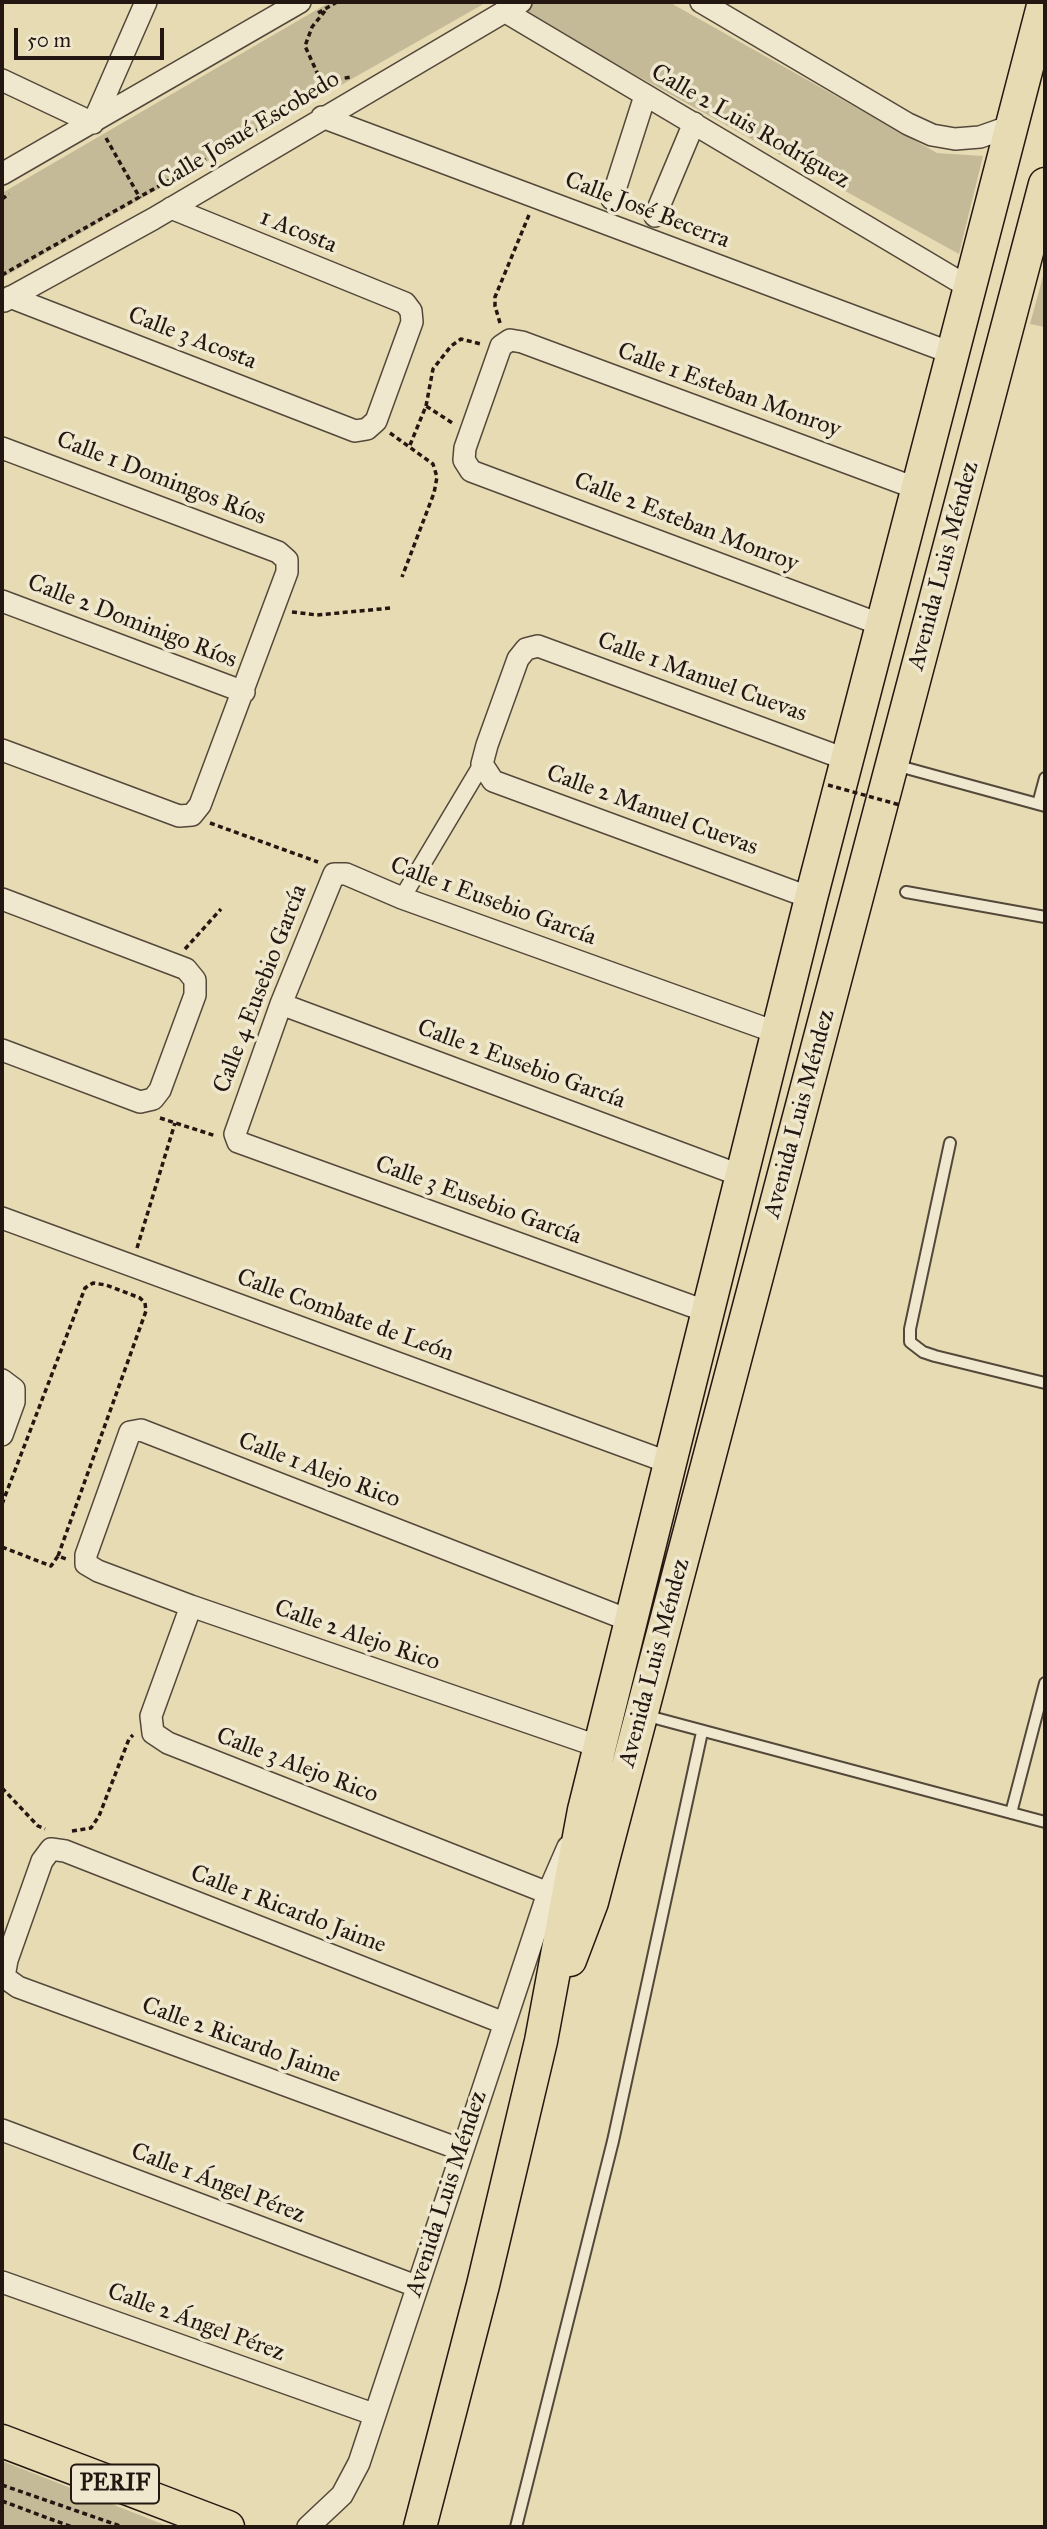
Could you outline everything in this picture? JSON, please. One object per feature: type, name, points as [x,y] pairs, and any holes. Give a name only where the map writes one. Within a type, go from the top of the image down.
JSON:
[{"type":"main road","name":"Avenida Luis Méndez","points":[[420,2527],[483,2285],[541,2041],[584,1810],[811,898],[1044,2]]},
{"type":"main road","name":"Avenida Luis Méndez","points":[[541,2041],[592,1902],[1045,184]]},
{"type":"main road","name":"PERIF","points":[[2,2441],[228,2527]]},
{"type":"street","points":[[93,123],[146,2]]},
{"type":"street","points":[[2,174],[300,2]]},
{"type":"street","points":[[701,2],[908,124],[932,135],[955,139],[981,137],[1014,125]]},
{"type":"street","name":"Calle 2 Luis Rodríguez","points":[[512,6],[645,96],[695,123],[970,288]]},
{"type":"street","name":"Calle Josué Escobedo","points":[[6,300],[162,214],[319,107],[512,6]]},
{"type":"street","points":[[2,80],[93,123]]},
{"type":"street","points":[[612,199],[645,96]]},
{"type":"street","name":"Calle José Becerra","points":[[319,107],[536,197],[954,354]]},
{"type":"street","points":[[655,216],[695,123]]},
{"type":"street","name":"1 Acosta","points":[[162,214],[405,303],[411,311],[412,322],[376,421],[364,427]]},
{"type":"street","name":"Calle 3 Acosta","points":[[6,300],[364,427]]},
{"type":"street","points":[[470,434],[509,345]]},
{"type":"street","name":"Calle 1 Esteban Monroy","points":[[509,345],[918,489]]},
{"type":"street","name":"Calle 2 Esteban Monroy","points":[[470,434],[464,460],[471,471],[882,625]]},
{"type":"street","name":"Calle 1 Domingos Ríos","points":[[2,447],[278,552],[287,560],[287,572],[275,607]]},
{"type":"street","name":"Calle 2 Dominigo Ríos","points":[[2,601],[244,692]]},
{"type":"street","points":[[2,750],[179,817],[196,810],[275,607]]},
{"type":"street","name":"Calle 1 Manuel Cuevas","points":[[482,764],[518,659],[526,649],[538,646],[848,760]]},
{"type":"street","points":[[402,898],[482,764]]},
{"type":"street","name":"Calle 2 Manuel Cuevas","points":[[482,764],[493,780],[811,898]]},
{"type":"street","name":"Calle 4 Eusebio García","points":[[237,1138],[281,1004],[334,874],[345,874]]},
{"type":"street","name":"Calle 1 Eusebio García","points":[[345,874],[402,898],[778,1033]]},
{"type":"street","points":[[2,899],[179,966],[195,980],[195,995],[160,1090],[153,1100],[140,1102],[2,1050]]},
{"type":"street","name":"Calle 2 Eusebio García","points":[[281,1004],[742,1176]]},
{"type":"street","name":"Calle 3 Eusebio García","points":[[237,1138],[708,1312]]},
{"type":"street","name":"Calle Combate de León","points":[[2,1218],[670,1463]]},
{"type":"street","points":[[2,1380],[14,1388],[14,1402],[2,1435]]},
{"type":"street","name":"Calle 1 Alejo Rico","points":[[98,1571],[86,1564],[86,1555],[130,1432],[141,1430],[631,1620]]},
{"type":"street","name":"Calle 2 Alejo Rico","points":[[98,1571],[191,1606],[600,1747]]},
{"type":"street","points":[[151,1716],[191,1606]]},
{"type":"street","name":"Calle 3 Alejo Rico","points":[[151,1716],[153,1733],[168,1743],[548,1893]]},
{"type":"street","name":"Avenida Luis Méndez","points":[[308,2527],[342,2495],[359,2463],[373,2414],[548,1893],[584,1810]]},
{"type":"street","name":"Calle 2 Ricardo Jaime","points":[[51,1841],[7,1960],[4,1977],[18,1987],[462,2150]]},
{"type":"street","name":"Calle 1 Ricardo Jaime","points":[[51,1841],[65,1851],[504,2023]]},
{"type":"street","name":"Calle 1 Ángel Pérez","points":[[2,2130],[416,2286]]},
{"type":"street","name":"Calle 2 Ángel Pérez","points":[[2,2282],[373,2414]]},
{"type":"lane","points":[[892,765],[1042,805],[1045,778]]},
{"type":"lane","points":[[906,892],[1045,917]]},
{"type":"lane","points":[[950,1143],[910,1329],[910,1342],[923,1352],[935,1356],[1045,1384]]},
{"type":"lane","points":[[1012,1813],[1045,1683]]},
{"type":"lane","points":[[641,1714],[1045,1822]]},
{"type":"lane","points":[[516,2527],[613,2141],[702,1732]]},
{"type":"path","points":[[329,7],[312,27],[305,46],[320,79],[351,77],[339,84]]},
{"type":"path","points":[[2,275],[139,197],[319,107]]},
{"type":"path","points":[[93,123],[106,138],[139,197],[162,214]]},
{"type":"path","points":[[410,445],[426,406],[433,369],[452,346],[461,339],[509,345],[495,306],[495,297],[536,197]]},
{"type":"path","points":[[426,406],[470,434]]},
{"type":"path","points":[[364,427],[410,445],[433,464],[437,477],[434,493],[402,577]]},
{"type":"path","points":[[275,607],[306,615],[391,608]]},
{"type":"path","points":[[828,785],[900,805]]},
{"type":"path","points":[[196,810],[345,874]]},
{"type":"path","points":[[179,966],[221,909]]},
{"type":"path","points":[[140,1102],[152,1115],[237,1138]]},
{"type":"path","points":[[132,1266],[175,1123]]},
{"type":"path","points":[[2,1504],[85,1288],[93,1283],[106,1284],[139,1298],[145,1303],[146,1311],[58,1556],[51,1566],[2,1547]]},
{"type":"path","points":[[58,1556],[98,1571]]},
{"type":"path","points":[[2,1788],[51,1841],[91,1828],[99,1816],[129,1739],[151,1716]]},
{"type":"path","points":[[2,2485],[123,2527]]},
{"type":"path","points":[[2,2501],[72,2527]]},
{"type":"shaded area","points":[[330,2],[487,2],[2,278],[2,193]]},
{"type":"shaded area","points":[[537,2],[669,2],[937,153],[983,156],[959,254],[520,11]]},
{"type":"shaded area","points":[[1045,269],[1045,327],[1030,324]]},
{"type":"shaded area","points":[[2,2461],[170,2527],[2,2527]]}]
